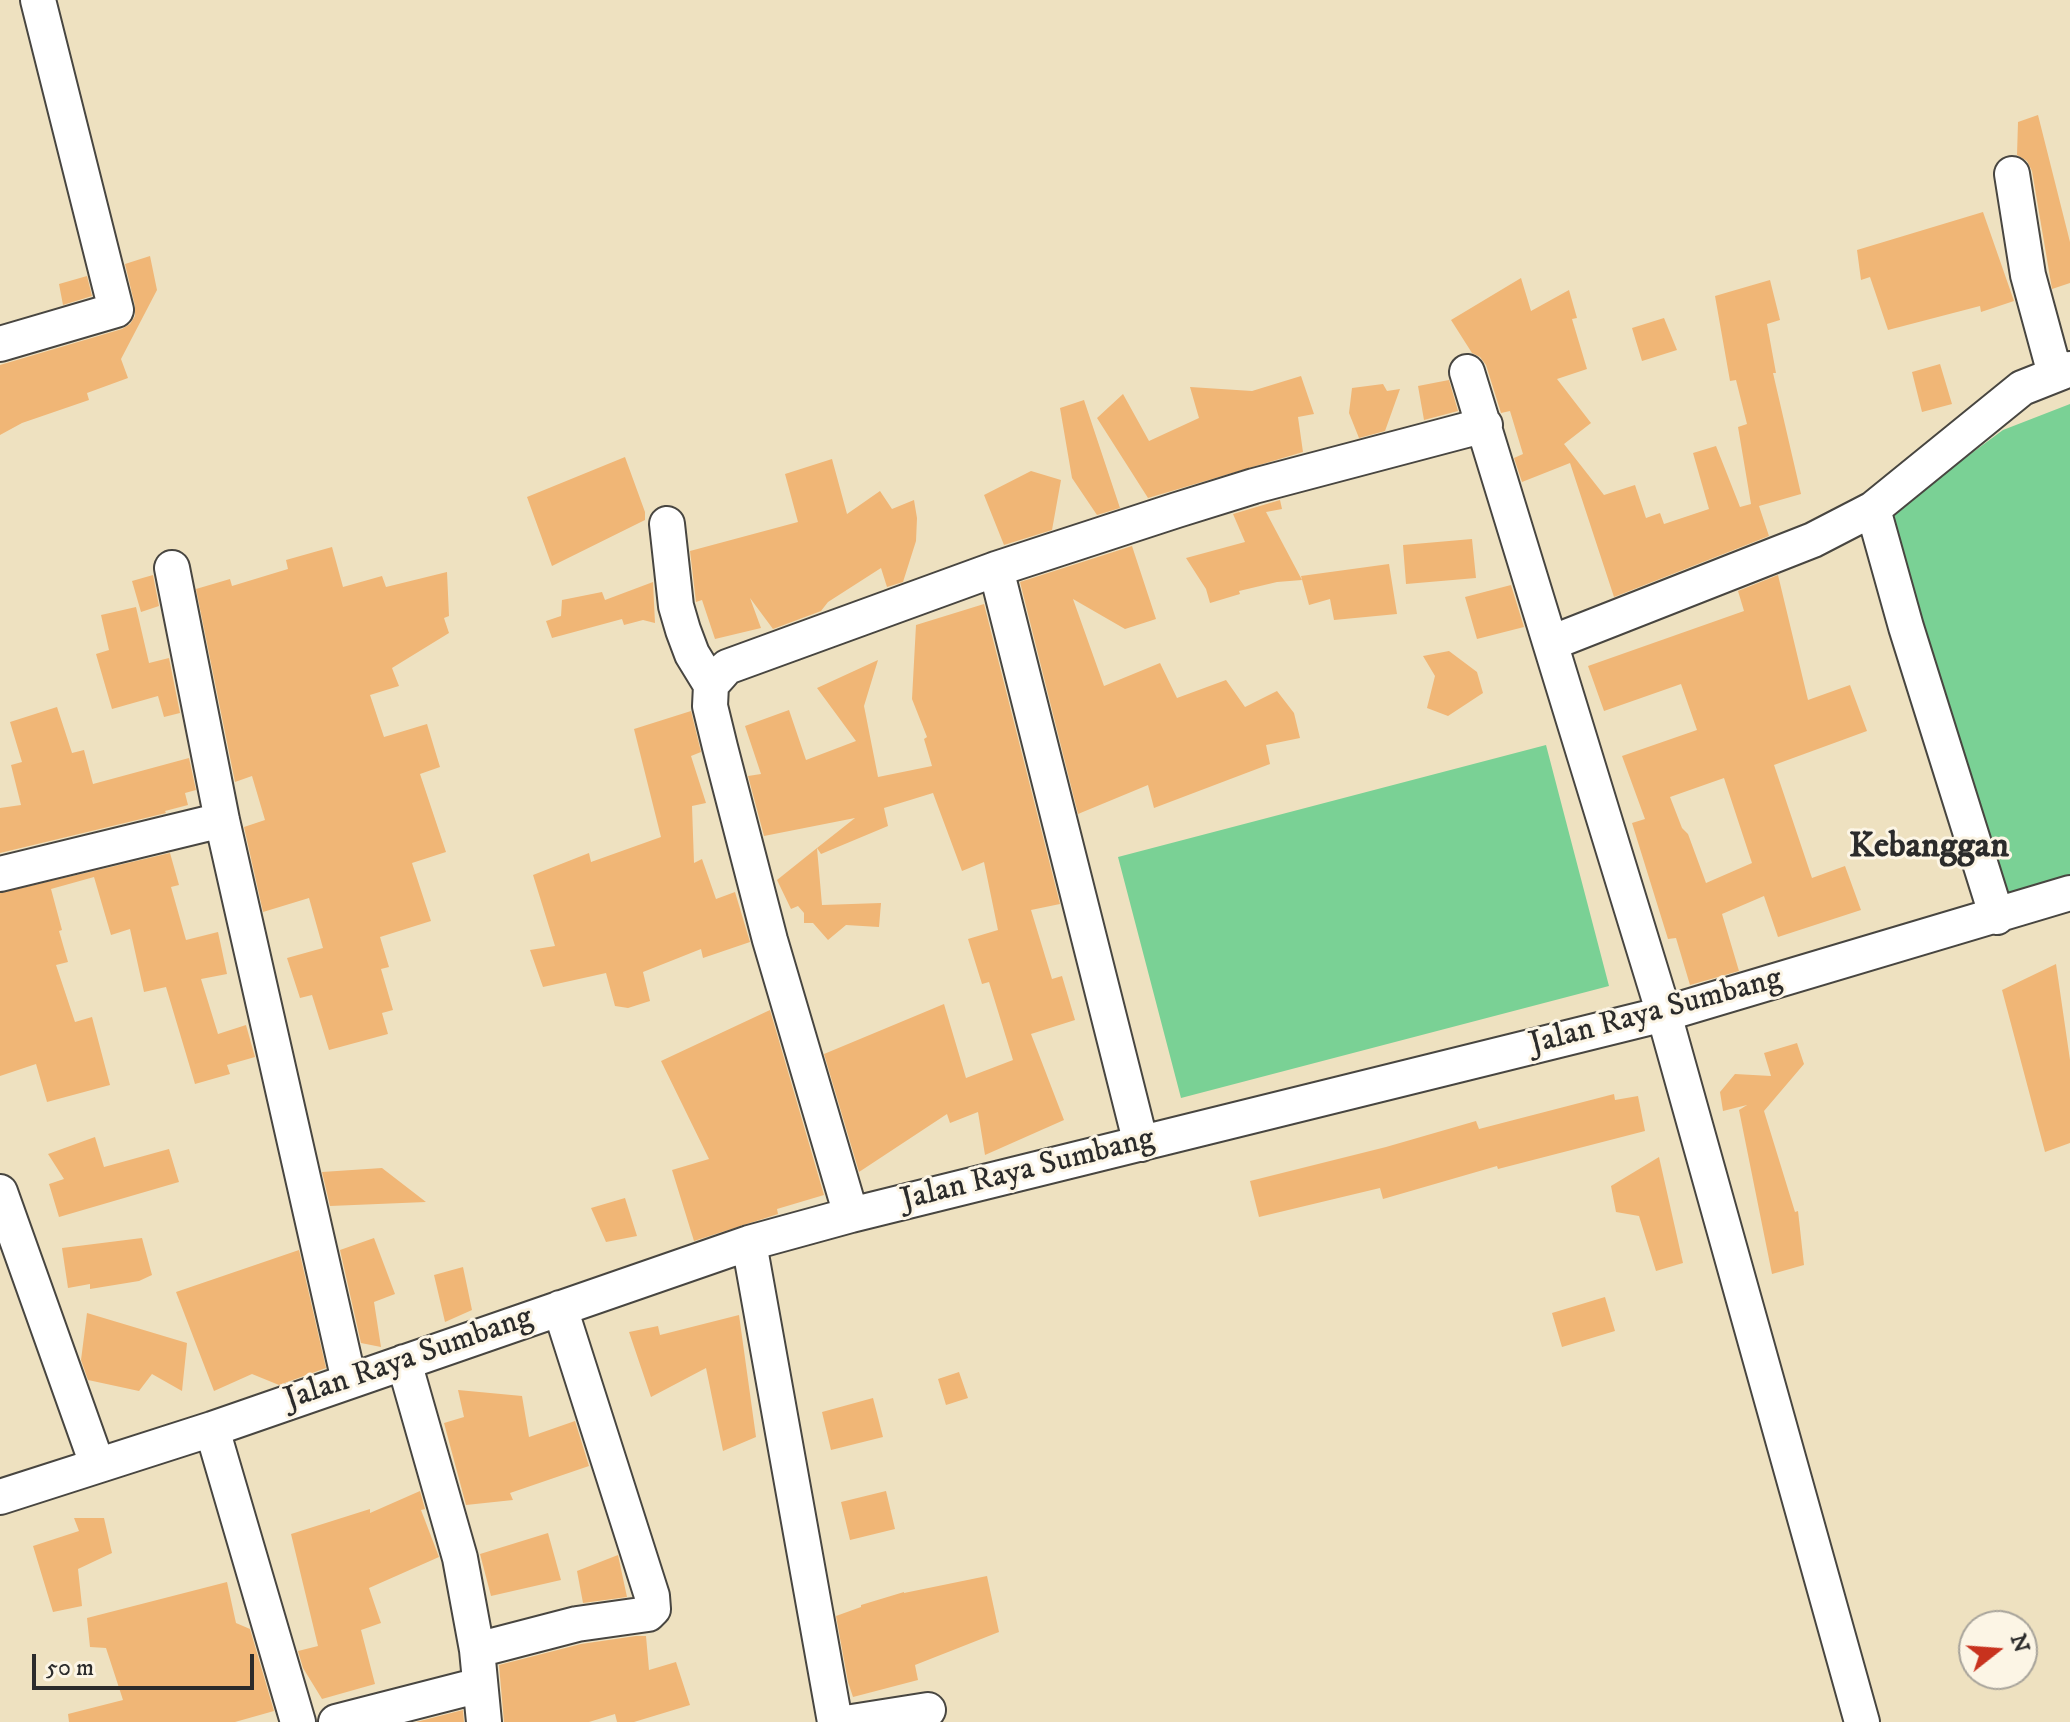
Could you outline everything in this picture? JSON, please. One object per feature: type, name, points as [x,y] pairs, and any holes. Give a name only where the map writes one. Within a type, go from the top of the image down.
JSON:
[{"type":"street","points":[[0,344],[116,310],[38,0]]},
{"type":"street","points":[[1551,643],[1813,540],[1873,509],[2022,388],[2063,372],[2028,275],[2012,174]]},
{"type":"street","points":[[1467,372],[1664,1014],[1862,1722]]},
{"type":"street","points":[[711,685],[727,667],[996,569],[1254,486],[1485,425]]},
{"type":"street","points":[[1873,509],[1906,627],[1997,917]]},
{"type":"street","points":[[667,524],[676,606],[692,654],[711,685],[710,706],[770,940],[851,1215]]},
{"type":"street","points":[[172,568],[222,820],[349,1381]]},
{"type":"street","points":[[996,569],[1141,1144]]},
{"type":"street","points":[[0,874],[222,820]]},
{"type":"street","name":"Jalan Raya Sumbang","points":[[0,1497],[212,1429],[749,1243],[1664,1014],[2070,893]]},
{"type":"street","points":[[0,1192],[97,1464]]},
{"type":"street","points":[[749,1243],[835,1722]]},
{"type":"street","points":[[477,1650],[577,1624],[648,1614],[653,1609],[652,1596],[621,1494],[560,1308]]},
{"type":"street","points":[[404,1362],[460,1558],[477,1650],[484,1722]]},
{"type":"street","points":[[212,1429],[298,1722]]},
{"type":"street","points":[[336,1722],[480,1685]]},
{"type":"street","points":[[852,1722],[928,1710]]},
{"type":"green space","points":[[2070,404],[2070,877],[2001,898],[1916,621],[1893,511],[2003,430]]},
{"type":"green space","points":[[1546,745],[1609,986],[1181,1098],[1118,857]]},
{"type":"building","points":[[2038,115],[2070,242],[2070,283],[2052,289],[2032,171],[2027,161],[2017,155],[2018,122]]},
{"type":"building","points":[[1983,212],[2014,301],[1981,312],[1980,306],[1888,330],[1870,277],[1861,280],[1857,250]]},
{"type":"building","points":[[150,256],[157,290],[121,359],[128,378],[87,393],[89,400],[22,423],[0,435],[0,365],[130,324],[135,316],[135,306],[125,264]]},
{"type":"building","points":[[87,276],[92,296],[63,305],[59,284]]},
{"type":"building","points":[[1521,278],[1531,311],[1569,290],[1577,318],[1572,319],[1587,369],[1557,379],[1591,423],[1564,444],[1604,495],[1635,485],[1646,518],[1660,513],[1664,524],[1709,509],[1693,453],[1716,446],[1740,507],[1751,504],[1738,427],[1747,424],[1736,380],[1730,381],[1715,296],[1770,280],[1780,320],[1767,324],[1776,373],[1773,373],[1801,494],[1759,506],[1769,536],[1614,597],[1570,463],[1522,482],[1514,458],[1523,454],[1510,411],[1501,413],[1486,365],[1472,353],[1451,320]]},
{"type":"building","points":[[1664,318],[1677,350],[1642,361],[1632,328]]},
{"type":"building","points":[[1940,364],[1952,404],[1922,412],[1912,372]]},
{"type":"building","points":[[1301,376],[1314,414],[1298,417],[1303,452],[1148,498],[1097,418],[1123,394],[1149,441],[1199,418],[1190,387],[1252,391]]},
{"type":"building","points":[[1449,380],[1458,411],[1424,420],[1418,386]]},
{"type":"building","points":[[1383,384],[1387,391],[1400,389],[1385,431],[1359,438],[1349,413],[1352,388]]},
{"type":"building","points":[[1084,400],[1120,508],[1097,515],[1072,478],[1060,408]]},
{"type":"building","points":[[625,457],[645,512],[645,520],[552,566],[527,497]]},
{"type":"building","points":[[832,459],[847,514],[880,491],[892,509],[914,500],[916,541],[903,582],[887,587],[881,568],[828,602],[821,611],[773,629],[750,598],[761,628],[715,639],[702,600],[696,602],[690,551],[798,522],[785,474]]},
{"type":"building","points":[[1031,471],[1061,480],[1052,530],[1004,545],[984,495]]},
{"type":"building","points":[[1280,500],[1282,509],[1266,512],[1302,580],[1239,591],[1240,594],[1210,603],[1206,589],[1186,558],[1245,542],[1233,514]]},
{"type":"building","points":[[1472,539],[1476,578],[1406,584],[1403,545]]},
{"type":"building","points":[[1132,546],[1156,619],[1125,629],[1073,599],[1104,686],[1160,663],[1177,698],[1226,680],[1245,707],[1277,691],[1294,713],[1300,738],[1266,745],[1270,764],[1154,808],[1148,785],[1078,814],[1020,582]]},
{"type":"building","points":[[332,547],[343,587],[382,576],[386,587],[447,572],[449,616],[444,618],[449,633],[392,668],[399,686],[370,695],[384,737],[427,724],[440,767],[420,774],[446,852],[412,863],[431,921],[380,937],[389,967],[381,969],[393,1010],[382,1013],[388,1034],[329,1050],[312,995],[300,998],[287,958],[323,948],[309,898],[263,912],[244,827],[265,820],[252,776],[235,782],[196,589],[230,579],[232,586],[288,569],[286,560]]},
{"type":"building","points":[[1389,564],[1397,614],[1334,620],[1330,599],[1309,605],[1301,576]]},
{"type":"building","points":[[153,575],[159,606],[141,612],[132,581]]},
{"type":"building","points":[[1778,575],[1808,700],[1850,685],[1867,731],[1774,765],[1812,878],[1845,866],[1861,910],[1778,937],[1764,896],[1722,914],[1739,971],[1690,985],[1676,938],[1668,939],[1632,823],[1645,819],[1622,756],[1697,730],[1681,684],[1604,711],[1588,666],[1744,611],[1738,591]],"holes":[[[1724,778],[1752,863],[1706,883],[1670,797]]]},
{"type":"building","points":[[653,582],[655,623],[643,620],[624,625],[622,619],[552,638],[546,621],[561,616],[562,600],[602,592],[605,600]]},
{"type":"building","points":[[1511,585],[1524,627],[1477,639],[1465,597]]},
{"type":"building","points":[[984,604],[1060,904],[1031,910],[1052,979],[1062,976],[1075,1020],[1031,1034],[1064,1120],[985,1155],[978,1112],[950,1123],[947,1114],[859,1172],[824,1054],[944,1004],[966,1078],[1013,1060],[989,982],[982,984],[968,939],[998,930],[984,862],[962,871],[933,793],[884,808],[888,826],[821,854],[817,848],[855,818],[764,836],[748,776],[761,774],[745,726],[789,710],[806,760],[856,741],[817,688],[878,660],[864,706],[878,777],[932,766],[924,739],[927,737],[912,699],[916,625]]},
{"type":"building","points":[[136,607],[149,663],[169,658],[180,713],[164,717],[158,696],[112,709],[96,654],[109,650],[101,615]]},
{"type":"building","points":[[1449,651],[1477,672],[1483,693],[1448,716],[1427,708],[1435,676],[1423,656]]},
{"type":"building","points":[[57,707],[72,753],[84,750],[93,784],[189,758],[196,790],[185,793],[188,805],[0,853],[0,808],[21,805],[11,765],[22,762],[10,722]]},
{"type":"building","points":[[691,711],[701,752],[691,756],[706,803],[692,806],[694,863],[702,859],[716,899],[735,892],[750,942],[703,958],[701,949],[643,972],[650,1001],[628,1008],[615,1006],[606,973],[543,987],[530,950],[555,946],[533,875],[589,853],[591,862],[661,837],[634,729]]},
{"type":"building","points":[[817,848],[822,905],[881,903],[879,927],[846,925],[828,940],[813,923],[804,923],[804,913],[798,906],[791,909],[777,880]]},
{"type":"building","points":[[170,853],[179,885],[171,887],[186,940],[218,932],[227,974],[201,979],[218,1034],[246,1025],[255,1057],[227,1065],[230,1074],[195,1084],[166,987],[144,992],[130,929],[111,935],[94,877],[51,889],[68,962],[56,965],[75,1022],[92,1017],[110,1085],[47,1102],[36,1064],[0,1076],[0,893]]},
{"type":"building","points":[[2056,964],[2070,1060],[2070,1143],[2045,1152],[2002,990]]},
{"type":"building","points":[[770,1010],[824,1195],[777,1209],[778,1214],[694,1241],[672,1170],[709,1159],[661,1061]]},
{"type":"building","points":[[1797,1043],[1804,1064],[1764,1111],[1795,1212],[1798,1211],[1804,1265],[1772,1274],[1739,1110],[1747,1105],[1723,1111],[1720,1092],[1735,1074],[1771,1076],[1764,1053]]},
{"type":"building","points":[[1614,1094],[1615,1100],[1638,1096],[1645,1131],[1498,1169],[1497,1166],[1383,1199],[1380,1188],[1259,1217],[1250,1181],[1476,1121],[1479,1129]]},
{"type":"building","points":[[95,1137],[104,1167],[169,1149],[179,1182],[59,1217],[49,1184],[64,1179],[48,1154]]},
{"type":"building","points":[[1659,1157],[1683,1263],[1656,1271],[1639,1216],[1616,1212],[1611,1186]]},
{"type":"building","points":[[382,1168],[426,1202],[330,1206],[322,1172]]},
{"type":"building","points":[[625,1198],[637,1236],[606,1242],[591,1208]]},
{"type":"building","points":[[142,1238],[152,1275],[139,1281],[90,1289],[90,1284],[68,1288],[62,1248]]},
{"type":"building","points":[[374,1238],[395,1294],[374,1302],[381,1347],[361,1343],[340,1250]]},
{"type":"building","points":[[299,1250],[326,1368],[279,1385],[252,1374],[214,1391],[176,1292]]},
{"type":"building","points":[[463,1267],[472,1310],[445,1322],[434,1275]]},
{"type":"building","points":[[1605,1297],[1615,1331],[1562,1347],[1552,1313]]},
{"type":"building","points":[[87,1313],[187,1343],[182,1391],[152,1374],[139,1391],[88,1380],[81,1360]]},
{"type":"building","points":[[739,1315],[756,1437],[723,1451],[706,1368],[651,1397],[629,1332],[658,1326],[660,1335]]},
{"type":"building","points":[[959,1372],[968,1398],[946,1405],[938,1379]]},
{"type":"building","points":[[458,1390],[522,1396],[529,1437],[575,1421],[589,1466],[510,1493],[513,1500],[466,1505],[444,1423],[464,1417]]},
{"type":"building","points":[[873,1398],[883,1437],[831,1450],[822,1412]]},
{"type":"building","points":[[420,1491],[425,1509],[421,1510],[439,1557],[369,1588],[381,1623],[361,1630],[375,1684],[322,1699],[303,1668],[298,1651],[318,1646],[291,1534],[370,1509],[370,1513]]},
{"type":"building","points":[[886,1491],[895,1529],[850,1540],[841,1502]]},
{"type":"building","points":[[74,1518],[104,1518],[112,1553],[78,1569],[82,1606],[53,1612],[33,1546],[79,1531]]},
{"type":"building","points":[[548,1533],[561,1580],[491,1596],[480,1554]]},
{"type":"building","points":[[618,1555],[627,1597],[583,1603],[577,1571]]},
{"type":"building","points":[[987,1576],[999,1632],[915,1665],[918,1680],[853,1697],[836,1616],[904,1592]]},
{"type":"building","points":[[227,1582],[236,1623],[250,1629],[274,1711],[235,1722],[69,1722],[68,1714],[123,1700],[106,1648],[90,1647],[87,1618]]},
{"type":"building","points":[[646,1636],[649,1670],[676,1662],[690,1705],[634,1722],[617,1722],[615,1714],[589,1722],[504,1722],[499,1665],[581,1644]]},
{"type":"building","points":[[463,1710],[464,1722],[416,1722]]},
{"type":"district","name":"Kebanggan","points":[[1929,849]]}]
